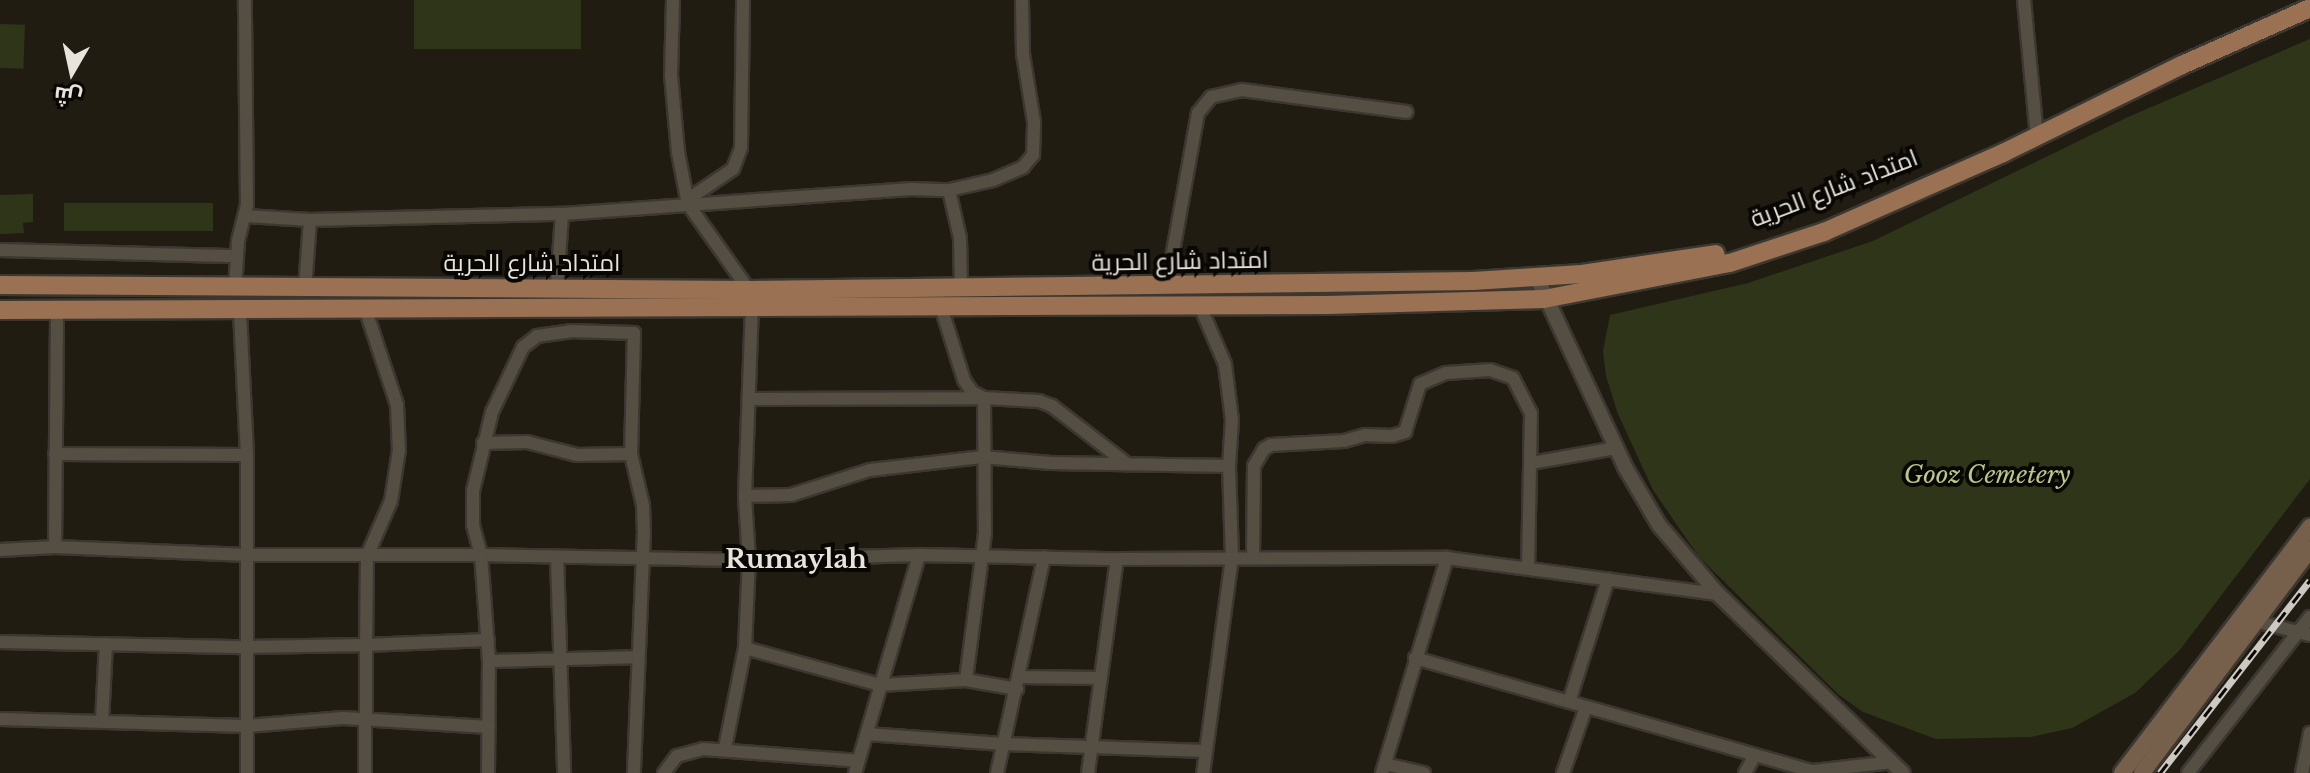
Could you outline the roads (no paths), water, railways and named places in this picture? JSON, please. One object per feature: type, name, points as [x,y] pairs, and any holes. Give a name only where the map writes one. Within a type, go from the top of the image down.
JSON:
[{"type":"main road","name":"امتداد شارع الحرية","points":[[0,310],[641,309],[750,299],[961,287],[1537,278],[1656,265],[1777,239],[1872,203],[2305,0]]},
{"type":"main road","name":"امتداد شارع الحرية","points":[[0,285],[235,288],[557,286],[750,299],[941,307],[1200,306],[1544,299],[1730,263],[1824,232],[2003,153],[2182,65],[2310,8]]},
{"type":"main road","points":[[525,287],[526,309]]},
{"type":"main road","points":[[2122,773],[2310,527]]},
{"type":"main road","points":[[2142,773],[2310,549]]},
{"type":"street","points":[[235,288],[237,256],[246,216],[245,0]]},
{"type":"street","points":[[673,0],[671,75],[678,152],[688,202],[750,299],[751,399],[745,496],[749,560],[745,648],[725,748]]},
{"type":"street","points":[[688,202],[733,169],[741,148],[743,0]]},
{"type":"street","points":[[246,216],[310,220],[562,214],[688,202],[797,199],[911,189],[949,190],[993,180],[1023,167],[1033,155],[1034,122],[1023,54],[1022,0]]},
{"type":"street","points":[[2024,0],[2036,126]]},
{"type":"street","points":[[1167,285],[1198,113],[1211,97],[1242,90],[1407,112]]},
{"type":"street","points":[[949,190],[960,238],[961,287]]},
{"type":"street","points":[[557,286],[562,214]]},
{"type":"street","points":[[305,288],[310,220]]},
{"type":"street","points":[[0,250],[237,256]]},
{"type":"street","points":[[1537,278],[1544,299],[1577,360],[1616,448],[1659,525],[1718,594],[1897,768]]},
{"type":"street","points":[[1200,306],[1225,364],[1232,420],[1229,466],[1232,557],[1203,773]]},
{"type":"street","points":[[941,307],[964,380],[972,392],[984,398]]},
{"type":"street","points":[[571,331],[577,309]]},
{"type":"street","points":[[634,773],[638,735],[643,505],[631,454],[634,333],[641,309]]},
{"type":"street","points":[[55,547],[57,310]]},
{"type":"street","points":[[365,773],[367,556],[391,501],[399,450],[397,405],[366,311]]},
{"type":"street","points":[[240,312],[247,455],[247,773]]},
{"type":"street","points":[[488,773],[488,640],[481,555],[473,525],[473,491],[492,412],[523,347],[537,336],[571,331],[634,333]]},
{"type":"street","points":[[1253,558],[1254,466],[1264,449],[1271,445],[1392,436],[1405,432],[1420,384],[1446,373],[1490,370],[1513,378],[1531,413],[1528,568]]},
{"type":"street","points":[[751,399],[984,398],[1039,401],[1052,406],[1128,464]]},
{"type":"street","points":[[966,680],[982,556],[986,490],[984,398]]},
{"type":"street","points":[[483,443],[527,442],[577,455],[631,454]]},
{"type":"street","points":[[1531,463],[1616,448]]},
{"type":"street","points":[[55,454],[247,455]]},
{"type":"street","points":[[745,496],[791,495],[870,470],[983,457],[1229,466]]},
{"type":"street","points":[[0,550],[55,547],[248,555],[749,560],[919,555],[1117,559],[1447,558],[1718,594]]},
{"type":"street","points":[[664,773],[682,754],[725,748],[857,767],[919,555]]},
{"type":"street","points":[[557,557],[564,773]]},
{"type":"street","points":[[997,773],[1044,557]]},
{"type":"street","points":[[1424,773],[1384,769],[1447,558]]},
{"type":"street","points":[[1088,773],[1117,559]]},
{"type":"street","points":[[1569,702],[1608,579]]},
{"type":"street","points":[[2188,773],[2304,634],[2310,617]]},
{"type":"street","points":[[2255,621],[2304,634]]},
{"type":"street","points":[[0,642],[245,647],[488,640]]},
{"type":"street","points":[[102,722],[106,644]]},
{"type":"street","points":[[745,648],[880,685],[1101,678]]},
{"type":"street","points":[[489,661],[638,657]]},
{"type":"street","points":[[1415,658],[1754,757],[1813,771],[1897,768]]},
{"type":"street","points":[[1563,773],[1586,707]]},
{"type":"street","points":[[0,719],[247,726],[322,718],[489,727]]},
{"type":"street","points":[[2302,773],[2310,733]]},
{"type":"street","points":[[867,734],[1003,744],[1206,751]]},
{"type":"street","points":[[1745,773],[1754,757]]},
{"type":"railway","points":[[2160,773],[2310,580]]},
{"type":"district","name":"Rumaylah","points":[[796,560]]},
{"type":"park label","name":"Gooz Cemetery","points":[[1987,475]]}]
